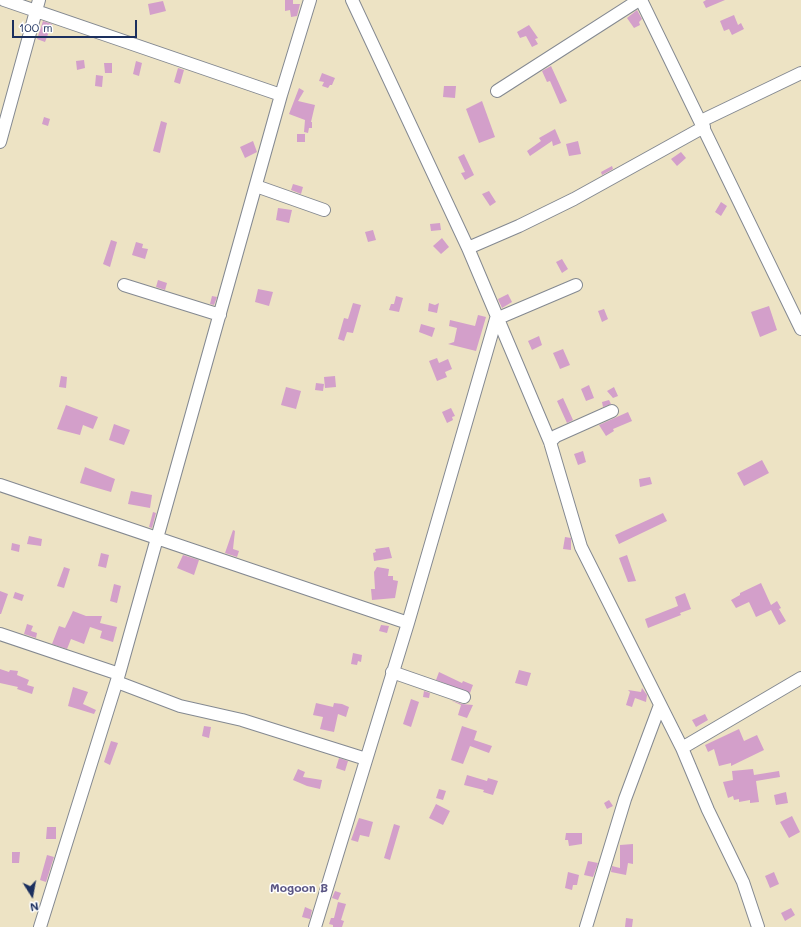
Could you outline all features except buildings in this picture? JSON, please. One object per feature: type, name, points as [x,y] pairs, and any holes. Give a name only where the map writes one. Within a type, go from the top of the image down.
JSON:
[{"type":"street","points":[[4,0],[37,5],[281,95]]},
{"type":"street","points":[[40,927],[118,678],[281,95],[310,0]]},
{"type":"street","points":[[352,0],[468,248],[496,318],[550,442],[581,547],[682,748],[708,810],[743,882],[758,927]]},
{"type":"street","points":[[497,91],[640,0],[703,124],[801,329]]},
{"type":"street","points":[[0,142],[37,5]]},
{"type":"street","points":[[468,248],[520,226],[574,199],[703,124],[801,73]]},
{"type":"street","points":[[256,186],[324,210]]},
{"type":"street","points":[[124,285],[220,315]]},
{"type":"street","points":[[496,318],[576,285]]},
{"type":"street","points":[[315,927],[408,623],[496,318]]},
{"type":"street","points":[[550,442],[556,436],[612,411]]},
{"type":"street","points":[[0,485],[408,623]]},
{"type":"street","points":[[0,634],[118,678],[180,706],[242,720],[366,759]]},
{"type":"street","points":[[392,672],[464,697]]},
{"type":"street","points":[[682,748],[801,678]]},
{"type":"street","points":[[586,927],[625,799],[660,705]]},
{"type":"district","name":"Mogoon B","points":[[299,888]]}]
